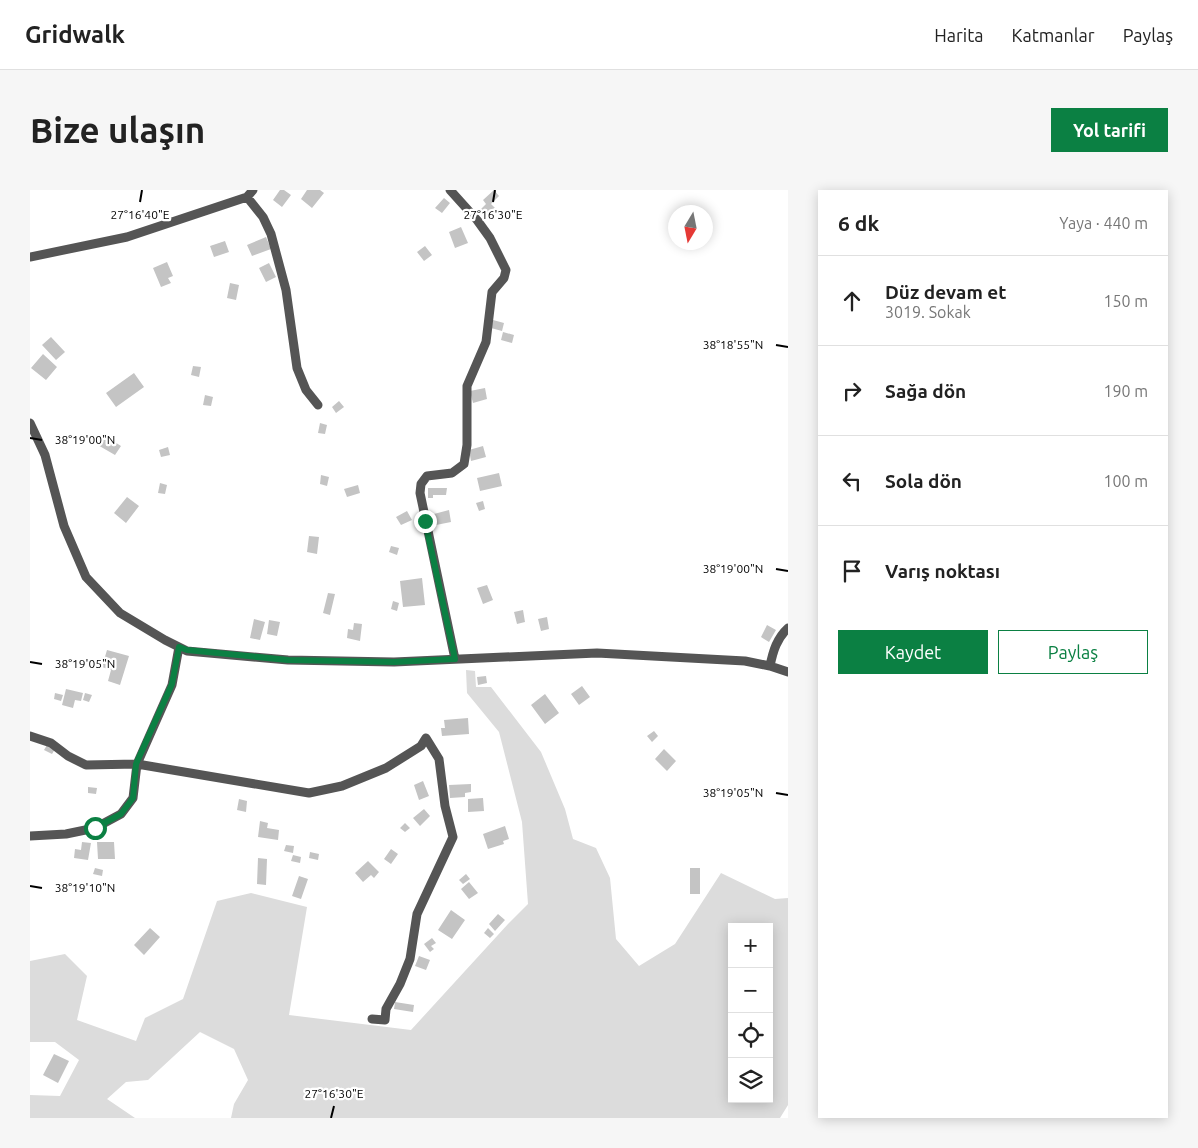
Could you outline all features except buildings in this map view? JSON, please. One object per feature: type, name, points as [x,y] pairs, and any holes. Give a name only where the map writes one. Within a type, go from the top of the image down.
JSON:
[{"type":"street","points":[[450,190],[477,220],[490,238],[506,270],[504,278],[492,292],[486,342],[467,386],[467,445],[464,464],[452,473],[427,476],[421,484],[420,493],[425,521],[455,659]]},
{"type":"street","points":[[30,256],[127,237],[250,194],[271,234],[286,290],[297,368],[306,390],[318,405]]},
{"type":"street","points":[[30,423],[45,455],[64,526],[86,577],[120,613],[187,650],[288,660],[394,662],[597,653],[746,661],[788,672]]},
{"type":"street","points":[[770,666],[772,654],[781,634],[788,628]]},
{"type":"street","points":[[30,836],[66,834],[95,828],[121,814],[133,798],[136,764],[172,684],[179,647]]},
{"type":"street","points":[[30,736],[51,743],[68,756],[86,765],[136,764],[310,793],[342,786],[386,768],[421,746],[426,738],[439,759],[445,806],[453,837],[417,914],[410,958],[400,984],[386,1009],[385,1020],[372,1019]]},
{"type":"shaded area","points":[[466,670],[475,671],[476,687],[491,687],[541,752],[565,809],[573,839],[596,848],[610,878],[616,939],[639,966],[675,944],[721,873],[775,899],[788,898],[788,1105],[780,1118],[231,1118],[234,1104],[248,1080],[234,1049],[200,1032],[148,1080],[126,1082],[107,1099],[135,1118],[30,1118],[30,1095],[60,1096],[79,1060],[55,1042],[30,1042],[30,961],[65,954],[87,976],[77,1020],[136,1041],[145,1018],[183,999],[217,901],[251,893],[307,907],[289,1015],[411,1030],[528,904],[522,822],[499,732],[467,693]]},
{"type":"route","points":[[95,828],[121,814],[133,798],[136,764],[172,684],[179,647],[187,650],[288,660],[394,662],[455,659],[425,521]]}]
